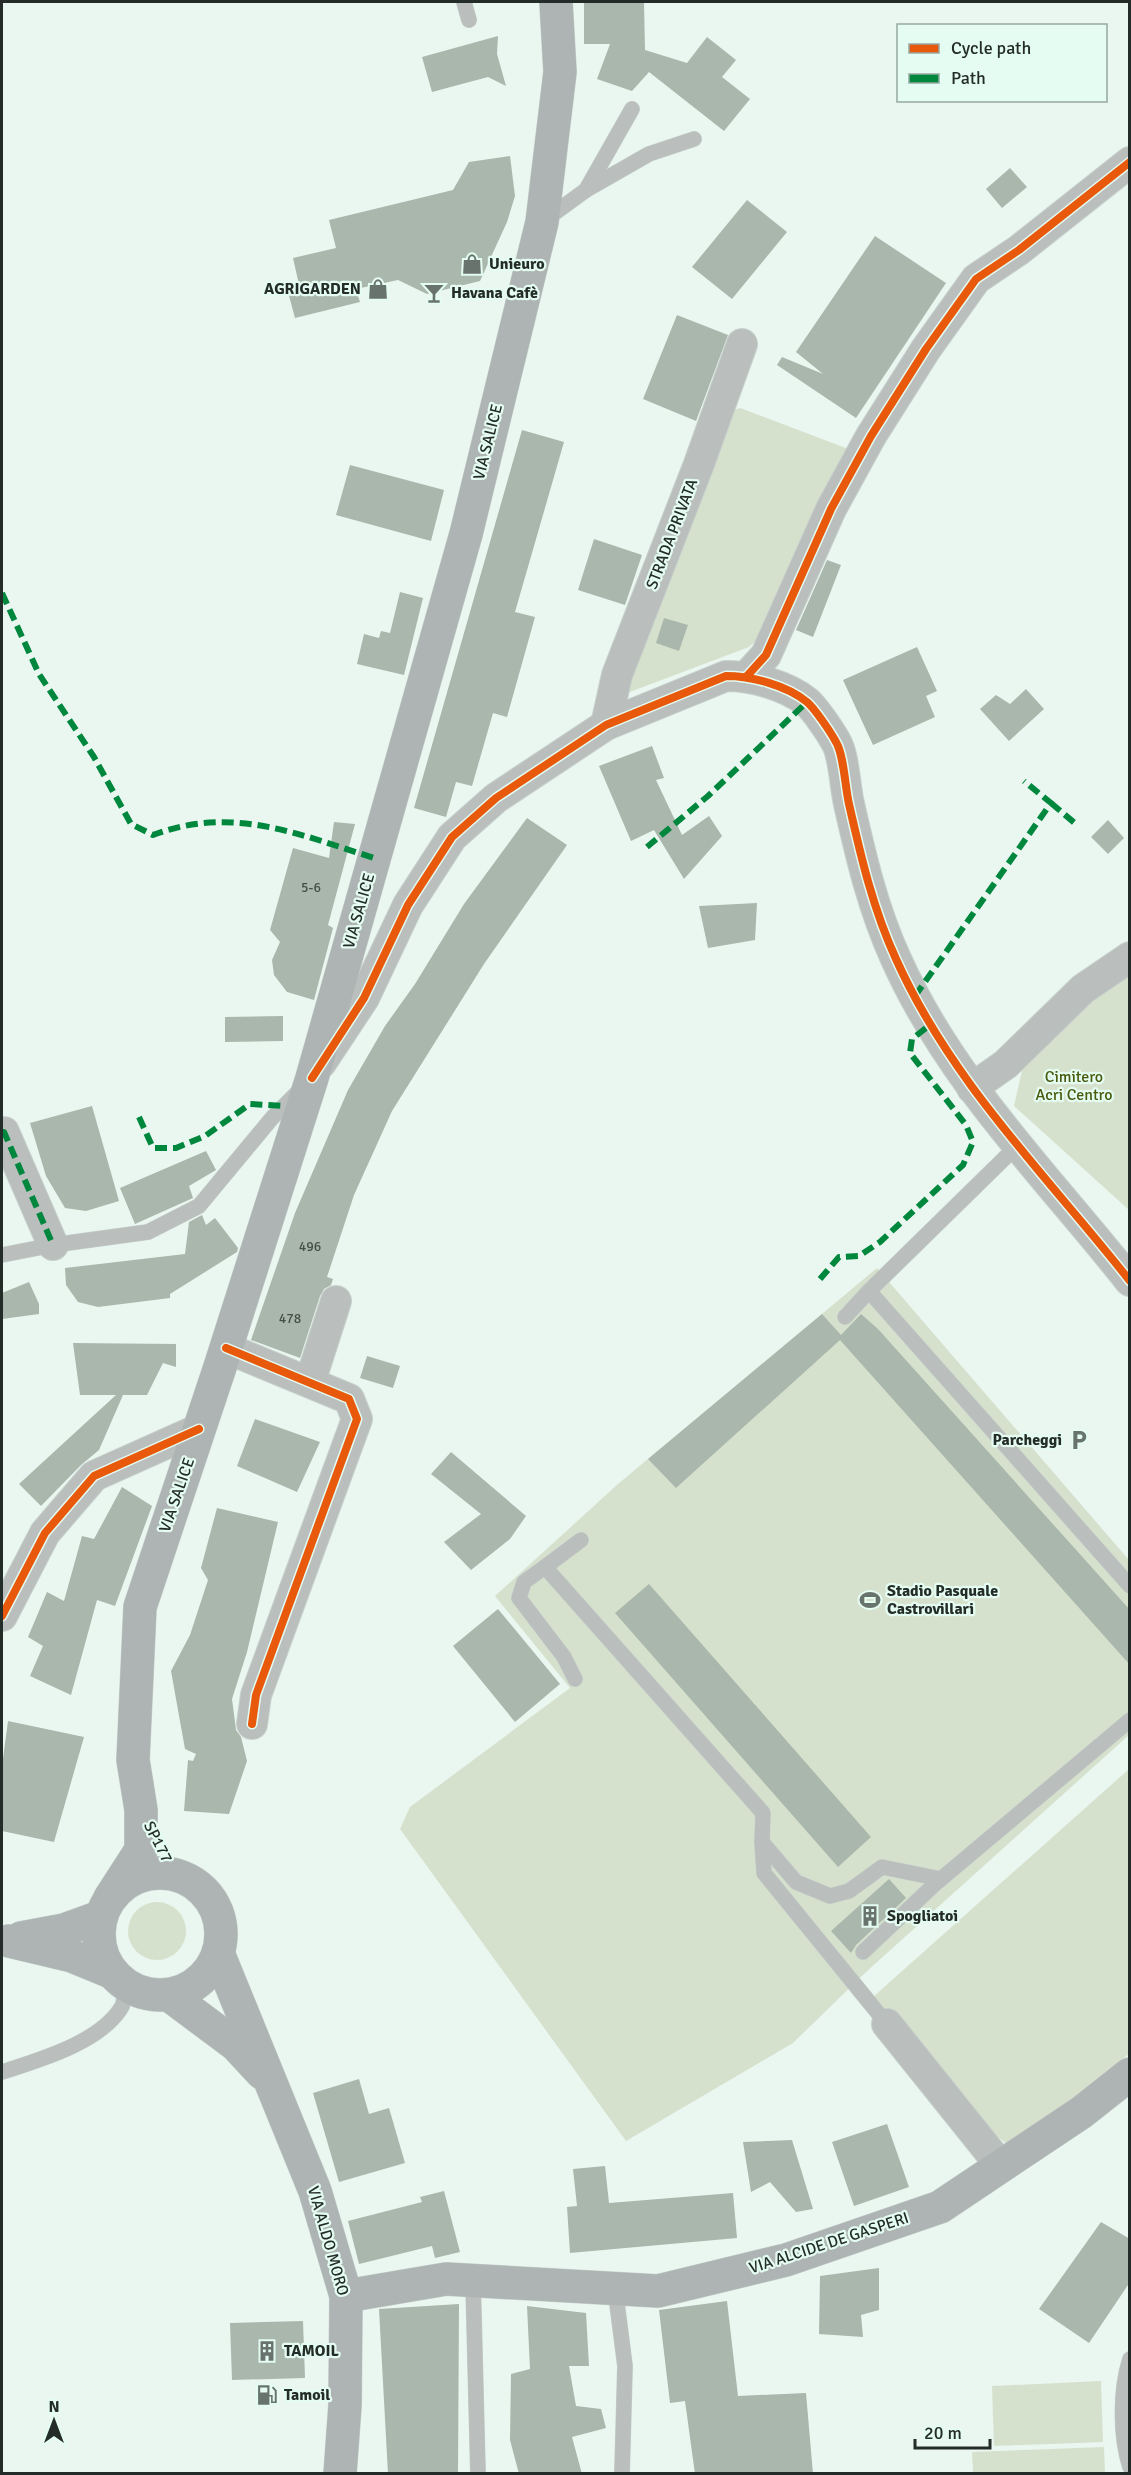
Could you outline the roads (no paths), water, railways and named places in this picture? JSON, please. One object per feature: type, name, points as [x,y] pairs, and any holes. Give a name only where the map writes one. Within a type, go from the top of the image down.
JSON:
[{"type":"main road","name":"VIA SALICE","points":[[141,1810],[133,1760],[140,1607],[312,1078],[466,534],[542,222],[560,72],[556,2]]},
{"type":"main road","name":"SP177","points":[[141,1810],[174,1874]]},
{"type":"main road","points":[[118,1979],[101,1955],[98,1936],[105,1908],[141,1850],[141,1810]]},
{"type":"main road","points":[[156,1873],[174,1874],[190,1881],[203,1891],[213,1904],[220,1920],[221,1937],[218,1953],[211,1969],[200,1981],[186,1990],[170,1995],[146,1995],[72,1956],[5,1941],[64,1930],[105,1908],[122,1885],[138,1876],[156,1873]]},
{"type":"main road","name":"VIA ALDO MORO","points":[[218,1953],[315,2191],[346,2296],[345,2405],[340,2474]]},
{"type":"main road","name":"VIA ALDO MORO","points":[[170,1995],[236,2044],[274,2087]]},
{"type":"main road","name":"VIA ALCIDE DE GASPERI","points":[[346,2296],[446,2278],[658,2291],[786,2260],[940,2207],[1082,2112],[1130,2074]]},
{"type":"street","points":[[747,676],[766,655],[831,509],[871,436],[926,349],[976,279],[1019,250],[1130,162]]},
{"type":"street","name":"STRADA PRIVATA","points":[[606,725],[617,675],[699,464],[742,344]]},
{"type":"street","points":[[312,1078],[364,998],[408,905],[452,837],[496,798],[606,725],[726,676],[747,676],[774,685],[807,702],[838,744],[848,801],[874,905],[896,960],[927,1018],[972,1088],[1017,1146],[1070,1206],[1130,1281]]},
{"type":"street","points":[[972,1088],[1006,1064],[1083,989],[1130,957]]},
{"type":"street","points":[[2,1132],[4,1132],[53,1245]]},
{"type":"street","points":[[310,1382],[336,1301]]},
{"type":"street","points":[[226,1348],[349,1399],[357,1419],[256,1695],[252,1724]]},
{"type":"street","points":[[2,1616],[45,1533],[94,1476],[199,1429]]},
{"type":"street","points":[[887,2024],[1001,2166]]},
{"type":"lane","points":[[464,2],[469,20]]},
{"type":"lane","points":[[586,190],[632,109]]},
{"type":"lane","points":[[542,222],[586,190],[649,154],[694,138]]},
{"type":"lane","points":[[2,1256],[53,1245],[148,1233],[199,1206],[272,1118],[312,1078]]},
{"type":"lane","points":[[845,1317],[1017,1146]]},
{"type":"lane","points":[[869,1291],[1130,1586]]},
{"type":"lane","points":[[575,1679],[564,1657],[519,1598],[524,1582],[580,1540]]},
{"type":"lane","points":[[545,1567],[763,1813],[764,1873],[887,2024]]},
{"type":"lane","points":[[863,1952],[941,1879],[1130,1720]]},
{"type":"lane","points":[[762,1842],[796,1882],[830,1896],[849,1891],[882,1867],[941,1879]]},
{"type":"lane","points":[[2,2072],[38,2061],[69,2047],[108,2024],[123,2006],[118,1979]]},
{"type":"lane","points":[[473,2280],[478,2474]]},
{"type":"lane","points":[[615,2288],[625,2366],[622,2474]]},
{"type":"lane","points":[[1130,2359],[1125,2376],[1123,2447],[1130,2467]]},
{"type":"place","name":"Unieuro","points":[[472,264]]},
{"type":"place","name":"AGRIGARDEN","points":[[378,289]]},
{"type":"place","name":"Havana Cafè","points":[[434,293]]},
{"type":"place","name":"Parcheggi","points":[[1079,1440]]},
{"type":"place","name":"Stadio Pasquale Castrovillari","points":[[870,1600]]},
{"type":"place","name":"Spogliatoi","points":[[870,1916]]},
{"type":"place","name":"TAMOIL","points":[[267,2351]]},
{"type":"place","name":"Tamoil","points":[[267,2395]]},
{"type":"park label","name":"Cimitero Acri Centro","points":[[1074,1086]]}]
